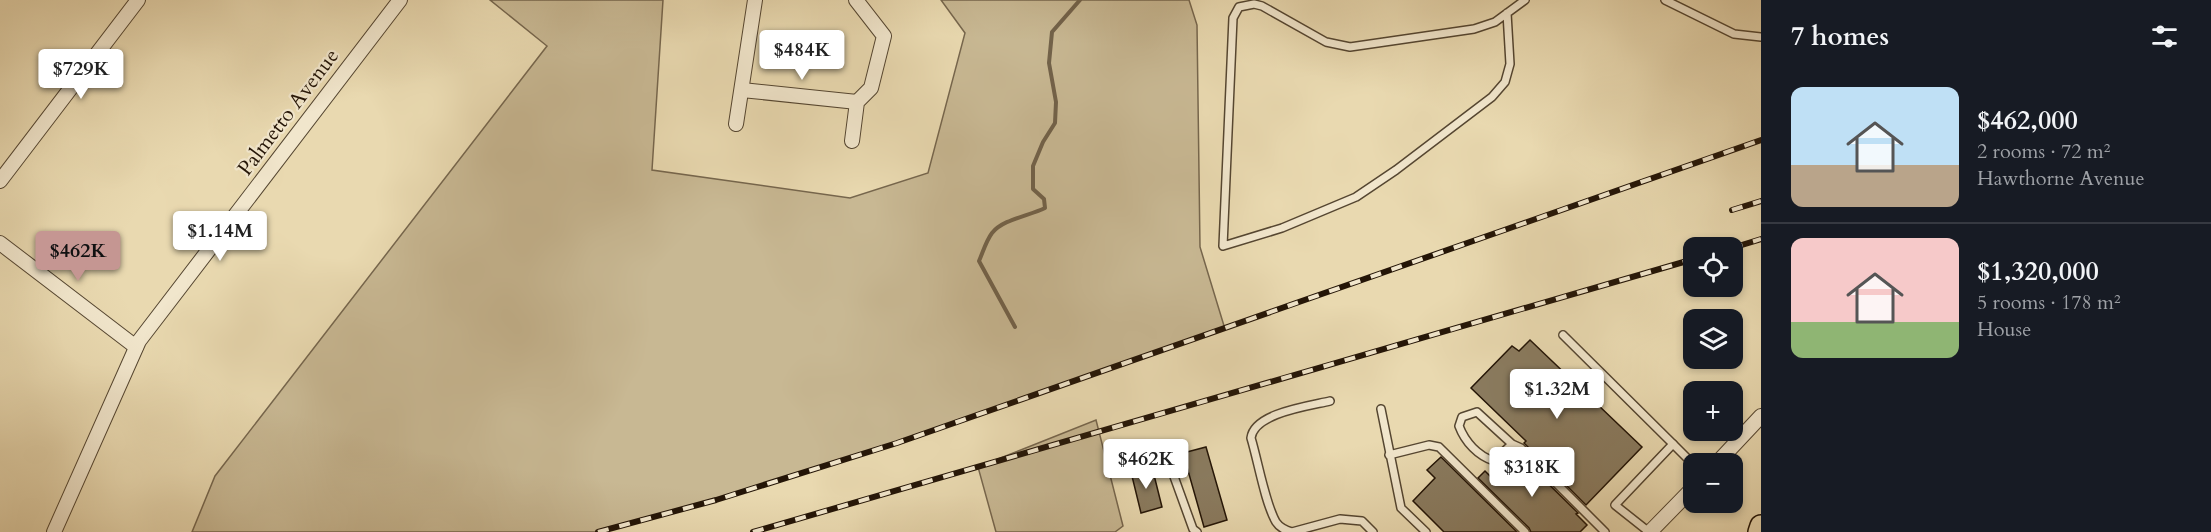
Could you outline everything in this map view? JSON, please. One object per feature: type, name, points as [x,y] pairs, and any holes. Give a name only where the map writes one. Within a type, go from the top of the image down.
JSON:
[{"type":"main road","points":[[1759,532],[1761,526]]},
{"type":"street","points":[[0,181],[138,0]]},
{"type":"street","name":"Palmetto Avenue","points":[[54,532],[136,346],[400,0]]},
{"type":"street","points":[[736,124],[755,0]]},
{"type":"street","points":[[852,141],[857,102],[870,88],[884,36],[856,0]]},
{"type":"street","points":[[742,90],[857,102]]},
{"type":"street","points":[[0,243],[136,346]]},
{"type":"street","points":[[1726,453],[1761,416]]},
{"type":"street","points":[[1649,532],[1683,498]]},
{"type":"lane","points":[[1507,14],[1510,64],[1505,82],[1492,98],[1356,197],[1282,228],[1223,246],[1233,18],[1239,7],[1254,4],[1262,6],[1320,39],[1350,47],[1474,29],[1495,22],[1525,0]]},
{"type":"lane","points":[[1665,0],[1734,34],[1761,37]]},
{"type":"lane","points":[[1563,335],[1683,454]]},
{"type":"lane","points":[[1330,400],[1274,416],[1259,423],[1252,431],[1251,438],[1270,506],[1277,524],[1284,530],[1292,531],[1340,519],[1362,521],[1373,532]]},
{"type":"lane","points":[[1381,409],[1401,508],[1426,532]]},
{"type":"lane","points":[[1512,444],[1494,461],[1484,458],[1463,438],[1458,426],[1462,417],[1477,412],[1512,444],[1521,448],[1605,532]]},
{"type":"lane","points":[[1389,455],[1429,444],[1439,447],[1525,532]]},
{"type":"lane","points":[[1649,532],[1615,505],[1673,444]]},
{"type":"lane","points":[[1172,471],[1193,529],[1197,532]]},
{"type":"shaded area","points":[[490,0],[663,0],[652,170],[850,198],[928,173],[965,33],[941,0],[1189,0],[1197,25],[1200,247],[1225,329],[841,461],[716,500],[598,532],[192,532],[215,476],[547,46]]},
{"type":"shaded area","points":[[1096,420],[1123,526],[1115,532],[996,532],[978,467]]},
{"type":"building","points":[[1530,340],[1642,447],[1586,505],[1524,443],[1526,441],[1471,388],[1512,346],[1519,351]]},
{"type":"building","points":[[1206,447],[1227,520],[1204,527],[1183,453]]},
{"type":"building","points":[[1516,452],[1578,513],[1576,514],[1587,525],[1580,532],[1531,532],[1478,478],[1485,471],[1491,477]]},
{"type":"building","points":[[1441,457],[1517,532],[1444,532],[1413,501],[1435,478],[1427,470]]},
{"type":"building","points":[[1152,467],[1162,507],[1141,513],[1131,472]]},
{"type":"waterway","points":[[1015,327],[979,261],[988,239],[997,228],[1009,221],[1045,208],[1044,199],[1033,189],[1033,166],[1043,142],[1055,123],[1056,102],[1049,63],[1052,32],[1080,0]]},
{"type":"railway","points":[[598,532],[716,500],[897,443],[1761,140]]},
{"type":"railway","points":[[1732,210],[1761,201]]},
{"type":"railway","points":[[1743,245],[1761,239]]},
{"type":"railway","points":[[753,532],[1683,262]]}]
